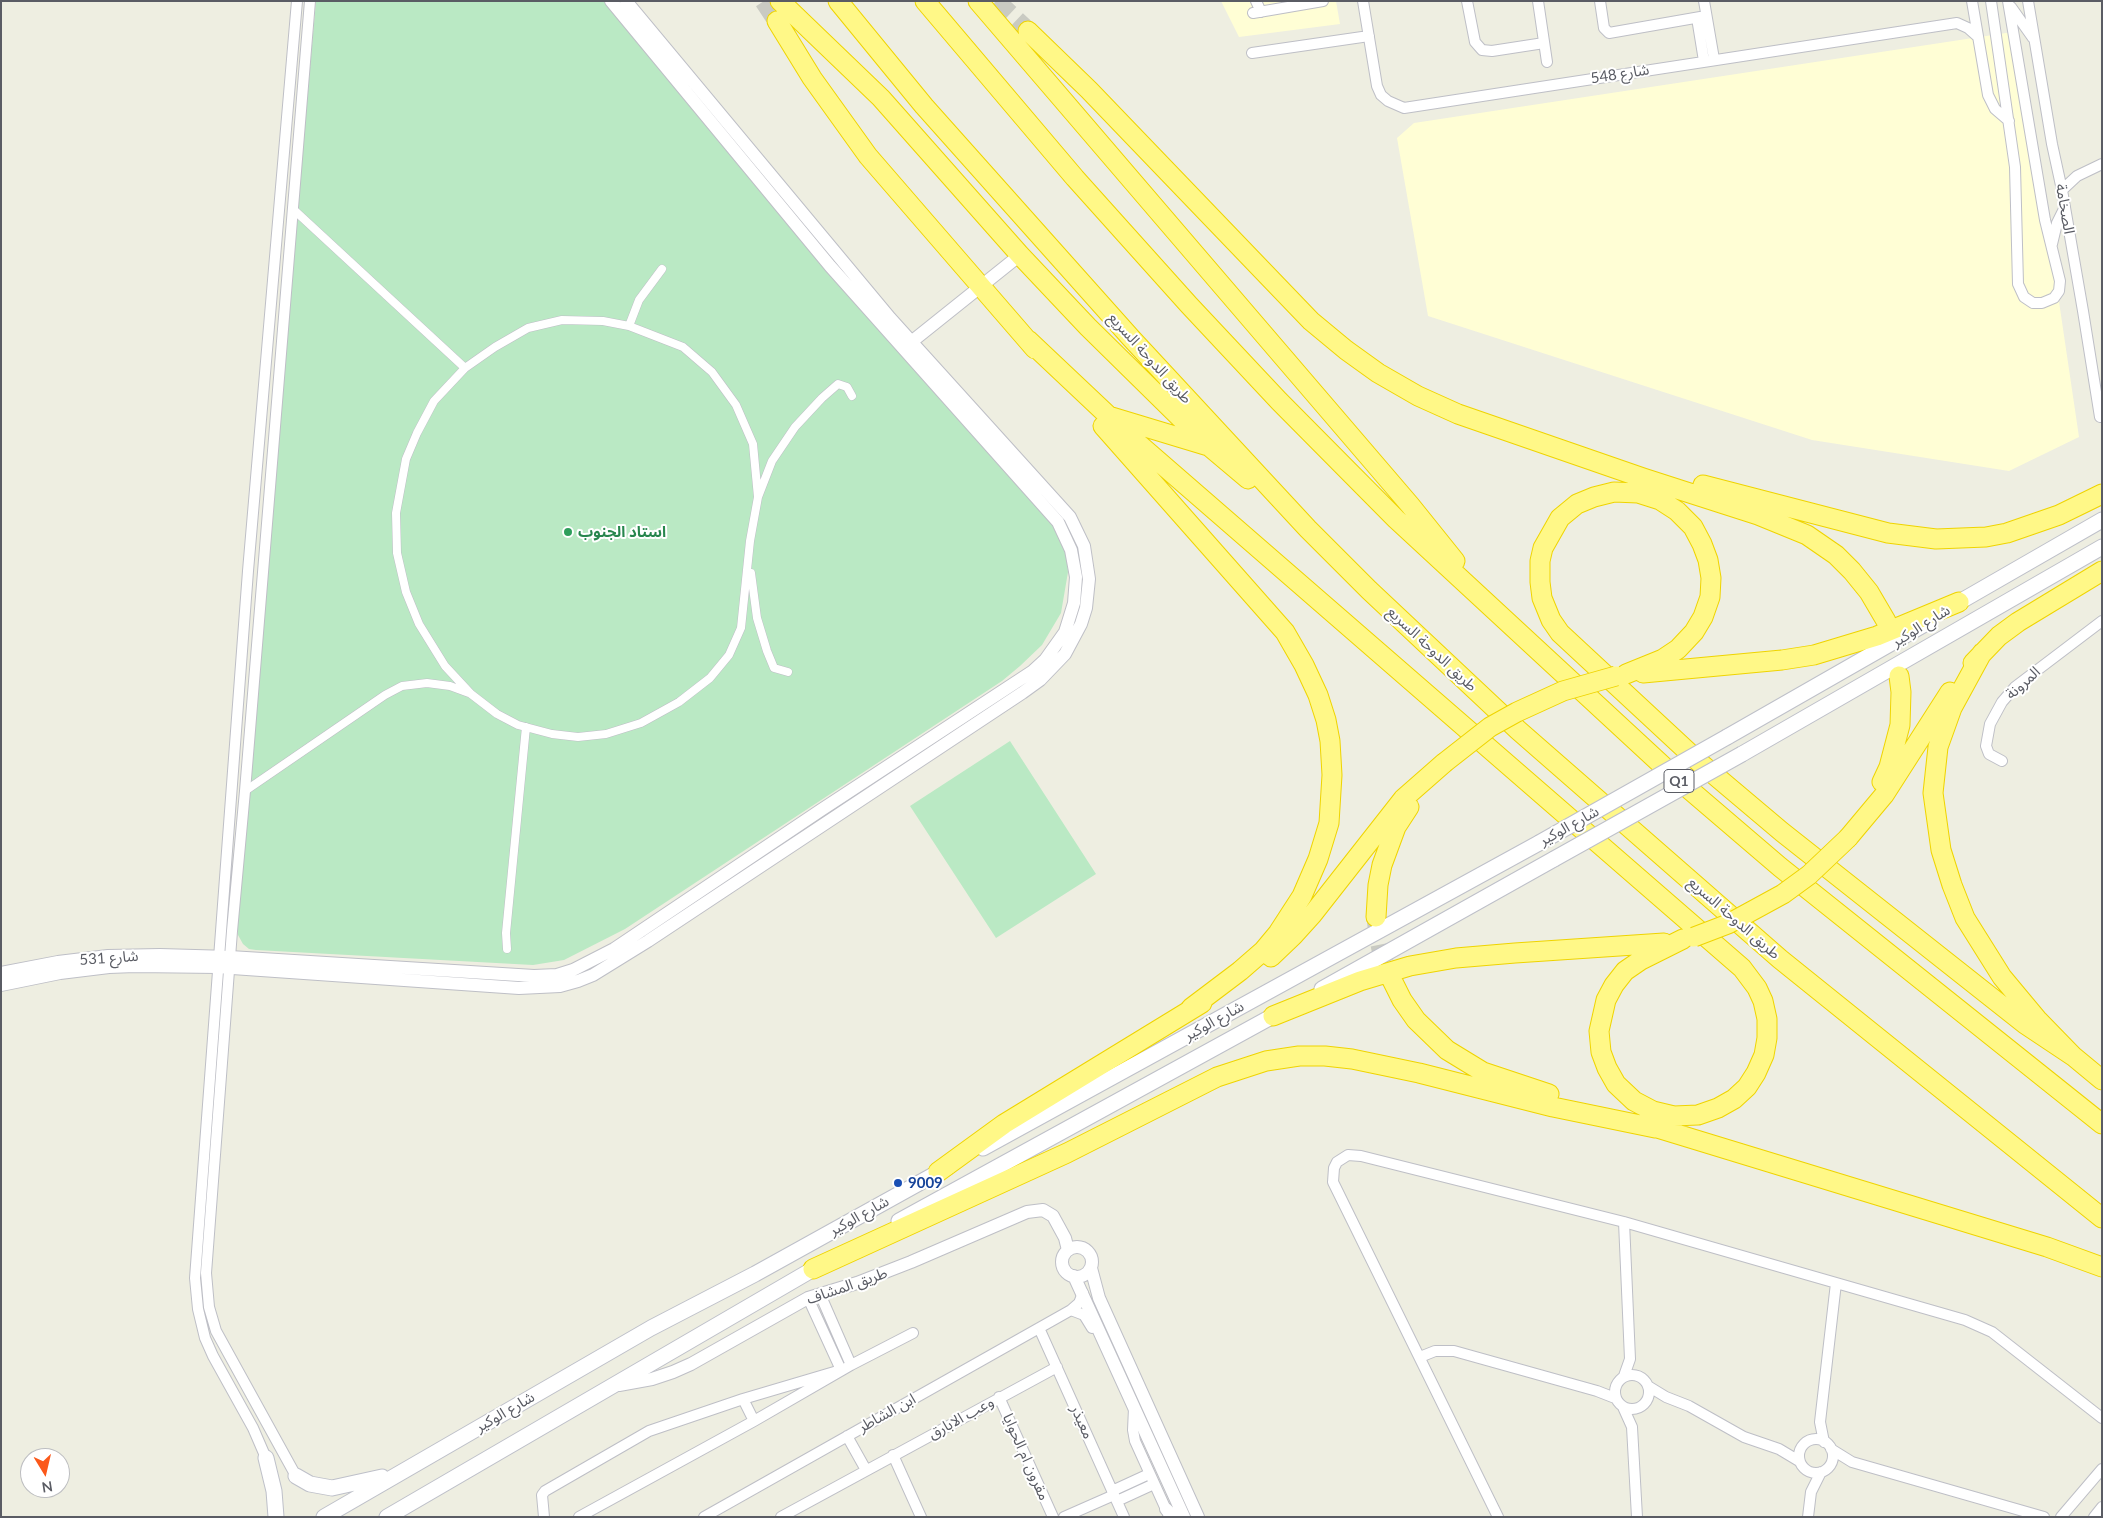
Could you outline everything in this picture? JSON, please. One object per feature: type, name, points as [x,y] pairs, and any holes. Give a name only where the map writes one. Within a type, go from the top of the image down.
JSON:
[{"type":"highway","points":[[780,1],[881,98],[1020,255],[1088,327],[1210,447],[1308,529]]},
{"type":"highway","name":"طريق الدوحة السريع","points":[[838,1],[937,120],[1131,338],[1308,529],[1369,590],[1518,730],[1773,952],[2102,1218]]},
{"type":"highway","points":[[925,1],[1075,178],[1241,361],[1396,519],[1494,609]]},
{"type":"highway","points":[[978,1],[1410,505],[1494,609]]},
{"type":"highway","points":[[777,21],[812,78],[868,156],[1285,632],[1304,665],[1318,695],[1326,720],[1332,775],[1328,823],[1318,859],[1302,896],[1278,933],[1240,971],[1191,1008]]},
{"type":"highway","points":[[1028,31],[1089,90],[1293,303],[1346,350],[1378,373],[1418,396],[1458,414],[1643,478],[1758,515],[1806,535],[1836,555],[1852,571],[1869,592],[1886,621]]},
{"type":"highway","points":[[1028,340],[1134,440],[1742,968],[1757,988],[1763,1001],[1767,1020],[1767,1038],[1764,1055],[1756,1073],[1747,1087],[1718,1108],[1698,1115],[1674,1116],[1653,1111],[1634,1101],[1616,1084],[1607,1068],[1602,1052],[1599,1031],[1606,1000],[1614,985],[1625,971],[1641,960],[1688,938],[1728,924],[1783,894],[1809,875],[1848,838],[1893,782],[1945,698],[1982,653],[2018,622],[2102,571]]},
{"type":"highway","points":[[1108,416],[1210,447]]},
{"type":"highway","points":[[1560,448],[1888,532],[1936,539],[1986,537],[2007,533],[2059,515],[2102,494]]},
{"type":"highway","points":[[938,1172],[1004,1124],[1191,1008],[1244,978],[1269,959],[1293,936],[1403,799],[1438,768],[1490,727],[1517,712],[1563,691],[1621,675],[1663,659],[1678,649],[1694,632],[1703,617],[1710,597],[1711,578],[1708,560],[1702,544],[1693,526],[1677,511],[1660,500],[1638,492],[1614,492],[1577,504],[1560,518],[1543,548],[1540,561],[1542,598],[1551,620],[1560,633],[1699,762],[1782,832],[2017,1018],[2073,1056],[2102,1080]]},
{"type":"highway","points":[[1621,675],[1782,660],[1814,655],[1877,636],[1959,602]]},
{"type":"highway","name":"Q1","points":[[1494,609],[1555,668],[1676,778],[1780,867],[2102,1124]]},
{"type":"highway","points":[[1982,653],[1952,708],[1938,747],[1933,793],[1941,850],[1965,918],[1985,953],[2015,994],[2073,1056]]},
{"type":"highway","points":[[1868,812],[1889,767],[1896,745],[1901,707],[1900,676]]},
{"type":"highway","points":[[1376,917],[1378,885],[1387,847],[1396,827],[1410,805],[1438,768]]},
{"type":"highway","points":[[1273,1016],[1360,981],[1410,966],[1456,958],[1642,945],[1688,938]]},
{"type":"highway","points":[[1392,980],[1402,1000],[1416,1020],[1447,1050],[1483,1072],[1655,1128],[2047,1247],[2102,1267]]},
{"type":"highway","points":[[813,1270],[1067,1153],[1217,1078],[1266,1061],[1299,1056],[1352,1059],[1419,1073],[1553,1107],[1655,1128]]},
{"type":"main road","name":"شارع الوكير","points":[[324,1517],[651,1328],[755,1274],[1539,843],[1882,649],[1959,602],[2102,520]]},
{"type":"main road","name":"شارع الوكير","points":[[392,1515],[813,1270],[1742,754],[2102,546]]},
{"type":"main road","points":[[266,1458],[274,1491],[276,1517]]},
{"type":"main road","points":[[296,1476],[310,1484],[332,1488],[398,1473]]},
{"type":"street","points":[[296,1476],[226,1349],[211,1316],[206,1273],[248,561],[297,1]]},
{"type":"street","points":[[266,1458],[253,1428],[213,1356],[201,1325],[195,1278],[224,962],[245,791],[310,1]]},
{"type":"street","points":[[224,962],[519,988],[560,986],[578,981],[619,960],[1022,692],[1054,668],[1066,654],[1075,638],[1086,608],[1089,579],[1087,564],[1077,531],[1061,506],[830,266],[611,1]]},
{"type":"street","points":[[626,1],[906,345]]},
{"type":"street","points":[[1256,1],[1257,12],[1323,1]]},
{"type":"street","name":"شارع 548","points":[[1364,1],[1377,86],[1381,95],[1395,106],[1404,108],[1957,23]]},
{"type":"street","points":[[1467,1],[1475,42],[1482,50],[1492,51],[1544,43]]},
{"type":"street","points":[[1538,1],[1547,62]]},
{"type":"street","points":[[1600,1],[1604,28],[1609,32],[1702,17]]},
{"type":"street","points":[[1704,1],[1702,17],[1709,60]]},
{"type":"street","points":[[1972,1],[1966,13],[1957,23],[1968,28],[1977,36]]},
{"type":"street","points":[[1972,1],[1988,95],[1996,109],[2009,121]]},
{"type":"street","points":[[1990,1],[2009,121],[2016,191],[2017,277],[2020,292],[2033,303],[2049,302],[2059,291],[2059,271],[2043,210],[2009,2]]},
{"type":"street","name":"الصخامة","points":[[2028,1],[2100,417]]},
{"type":"street","points":[[2009,2],[2035,40]]},
{"type":"street","points":[[1252,53],[1369,36]]},
{"type":"street","points":[[2062,190],[2077,176],[2102,164]]},
{"type":"street","points":[[2058,170],[2064,174],[2077,176]]},
{"type":"street","points":[[2052,246],[2057,223],[2065,207]]},
{"type":"street","points":[[293,209],[465,368]]},
{"type":"street","points":[[906,345],[1020,255]]},
{"type":"street","points":[[629,326],[639,300],[662,269]]},
{"type":"street","points":[[758,497],[753,444],[736,404],[712,372],[683,347],[629,326],[603,322],[562,320],[528,328],[495,347],[465,368],[434,401],[406,458],[396,513],[397,553],[406,592],[419,624],[445,666],[471,694],[498,714],[518,725],[552,734],[578,737],[606,734],[641,723],[679,702],[710,678],[729,655],[741,628],[750,541],[758,497],[772,461],[795,427],[838,384],[847,387],[852,396]]},
{"type":"street","points":[[749,563],[757,618],[766,651],[774,668],[788,672]]},
{"type":"street","name":"المرونة","points":[[2002,762],[1989,754],[1986,738],[1990,724],[2002,702],[2015,687],[2102,621]]},
{"type":"street","points":[[245,791],[385,695],[402,686],[427,683],[450,686],[471,694]]},
{"type":"street","points":[[507,949],[506,933],[526,727]]},
{"type":"street","name":"شارع 531","points":[[1,973],[58,962],[108,956],[224,962]]},
{"type":"street","name":"شارع 531","points":[[1,985],[60,973],[109,967],[224,962]]},
{"type":"street","points":[[1498,1517],[1334,1182],[1334,1168],[1342,1158],[1348,1155],[1361,1156],[1624,1222],[1965,1320],[1985,1328],[2102,1418]]},
{"type":"street","name":"طريق المشاف","points":[[609,1387],[652,1379],[682,1368],[814,1296],[857,1283],[1038,1210],[1047,1212],[1056,1220],[1065,1238],[1068,1250]]},
{"type":"street","points":[[1597,1391],[1615,1385],[1624,1376],[1630,1359],[1624,1222]]},
{"type":"street","points":[[1091,1268],[1087,1273],[1074,1276],[1068,1274],[1062,1264],[1064,1254],[1074,1247],[1080,1247],[1091,1255],[1091,1268],[1099,1298],[1198,1517]]},
{"type":"street","points":[[1074,1276],[1184,1517]]},
{"type":"street","points":[[1808,1517],[1811,1492],[1832,1460],[1820,1422],[1836,1283]]},
{"type":"street","name":"ابن الشاطر","points":[[704,1517],[1071,1310],[1078,1303],[1083,1293]]},
{"type":"street","points":[[814,1296],[851,1364]]},
{"type":"street","points":[[814,1296],[841,1370]]},
{"type":"street","points":[[1071,1310],[1081,1313],[1086,1317],[1108,1361],[1119,1373]]},
{"type":"street","name":"معيذر","points":[[1039,1328],[1124,1517]]},
{"type":"street","points":[[579,1517],[754,1421],[851,1364],[913,1333]]},
{"type":"street","points":[[213,1356],[226,1349]]},
{"type":"street","points":[[1420,1357],[1435,1351],[1454,1351],[1597,1391],[1615,1398],[1623,1407],[1632,1427],[1637,1517]]},
{"type":"street","points":[[1630,1359],[1639,1376],[1648,1386],[1744,1436],[1779,1449],[1813,1473],[1852,1462]]},
{"type":"street","name":"وعب الابارق","points":[[781,1517],[1057,1367]]},
{"type":"street","points":[[544,1517],[542,1500],[545,1491],[649,1431],[743,1399],[841,1370]]},
{"type":"street","points":[[1624,1376],[1631,1374],[1639,1376]]},
{"type":"street","points":[[1615,1385],[1615,1398]]},
{"type":"street","points":[[1632,1427],[1644,1403],[1648,1386]]},
{"type":"street","name":"مقرون ام الحوايا","points":[[999,1397],[1053,1517]]},
{"type":"street","points":[[1623,1407],[1632,1409],[1644,1403],[1666,1397]]},
{"type":"street","points":[[743,1399],[754,1421]]},
{"type":"street","points":[[1134,1404],[1132,1430],[1135,1441],[1149,1474],[1170,1514]]},
{"type":"street","points":[[1811,1492],[1799,1453],[1820,1422]]},
{"type":"street","points":[[847,1436],[866,1470]]},
{"type":"street","points":[[1779,1449],[1816,1439],[1852,1462],[2044,1517]]},
{"type":"street","points":[[894,1455],[921,1517]]},
{"type":"street","points":[[2061,1517],[2102,1469]]},
{"type":"street","points":[[1064,1517],[1114,1495],[1149,1474]]},
{"type":"street","points":[[1114,1495],[1154,1484]]},
{"type":"street","points":[[2094,1517],[2102,1507]]},
{"type":"shaded area","points":[[316,1],[605,1],[1049,518],[1062,543],[1067,558],[1068,572],[1061,613],[1042,645],[1002,681],[625,929],[564,960],[533,965],[256,950],[249,949],[243,944],[238,935],[237,928],[266,558]]},
{"type":"shaded area","points":[[1221,1],[1336,1],[1340,24],[1239,37]]},
{"type":"shaded area","points":[[2019,31],[2079,437],[2009,471],[1812,440],[1428,316],[1397,138],[1414,123]]},
{"type":"shaded area","points":[[1010,741],[1096,874],[996,938],[910,806]]},
{"type":"tunnel","points":[[764,1],[777,21]]},
{"type":"tunnel","points":[[996,1],[1028,31]]},
{"type":"tunnel","points":[[1376,917],[1383,959],[1392,980]]},
{"type":"place","name":"استاد الجنوب","points":[[568,532]]},
{"type":"place","name":"9009","points":[[898,1183]]}]
